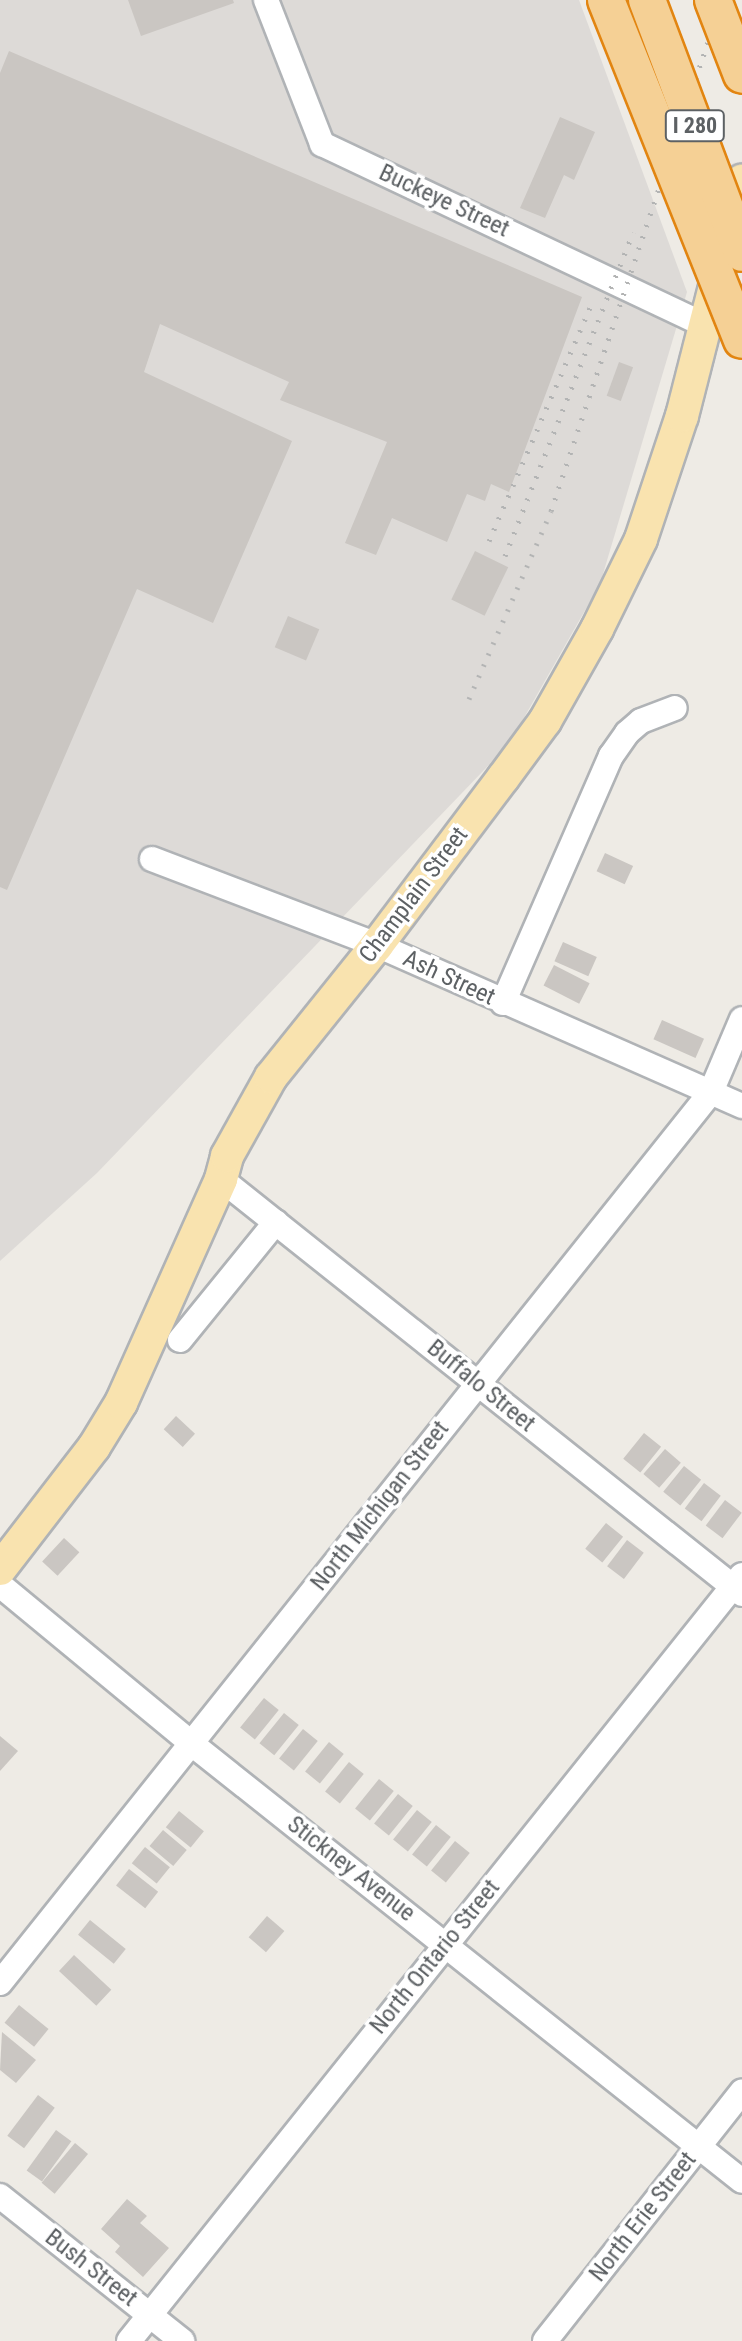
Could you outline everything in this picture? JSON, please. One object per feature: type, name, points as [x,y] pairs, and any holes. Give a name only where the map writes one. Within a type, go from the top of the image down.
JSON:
[{"type":"highway","points":[[606,0],[742,340]]},
{"type":"highway","name":"I 280","points":[[647,0],[742,253]]},
{"type":"highway","name":"I 280","points":[[713,0],[742,75]]},
{"type":"main road","name":"Champlain Street","points":[[0,1569],[94,1447],[121,1403],[221,1179],[242,1124],[271,1077],[377,945],[545,721],[597,629],[641,539],[682,416],[742,181]]},
{"type":"street","name":"Buckeye Street","points":[[266,0],[322,144],[708,313]]},
{"type":"street","points":[[503,1003],[611,756],[627,733],[641,721],[675,708]]},
{"type":"street","name":"Ash Street","points":[[152,859],[377,945],[742,1106]]},
{"type":"street","name":"North Michigan Street","points":[[0,1983],[711,1092],[742,1019]]},
{"type":"street","name":"Buffalo Street","points":[[221,1179],[477,1383],[739,1585]]},
{"type":"street","points":[[180,1340],[276,1222]]},
{"type":"street","name":"Stickney Avenue","points":[[0,1585],[192,1744],[742,2181]]},
{"type":"street","name":"North Ontario Street","points":[[129,2341],[446,1944],[739,1585]]},
{"type":"street","name":"North Erie Street","points":[[545,2341],[742,2092]]},
{"type":"street","name":"Bush Street","points":[[0,2196],[182,2341]]},
{"type":"shaded area","points":[[0,0],[579,0],[687,292],[600,584],[509,744],[97,1173],[0,1261]]},
{"type":"building","points":[[128,0],[233,0],[234,3],[141,36]]},
{"type":"building","points":[[9,51],[582,297],[509,492],[491,484],[485,501],[467,494],[447,542],[392,518],[376,555],[345,543],[387,442],[280,400],[289,382],[160,324],[144,372],[292,441],[213,623],[137,589],[7,890],[0,887],[0,73]]},
{"type":"building","points":[[560,117],[595,132],[574,180],[564,175],[545,218],[520,208]]},
{"type":"building","points":[[619,362],[633,367],[621,401],[607,396]]},
{"type":"building","points":[[475,551],[508,567],[485,616],[451,600]]},
{"type":"building","points":[[288,616],[319,629],[306,661],[275,647]]},
{"type":"building","points":[[605,853],[633,866],[625,884],[597,871]]},
{"type":"building","points":[[563,942],[597,957],[588,976],[554,961]]},
{"type":"building","points":[[554,965],[590,983],[579,1004],[544,985]]},
{"type":"building","points":[[662,1020],[704,1039],[695,1058],[653,1039]]},
{"type":"building","points":[[176,1416],[195,1434],[183,1447],[164,1429]]},
{"type":"building","points":[[644,1433],[661,1447],[640,1472],[623,1459]]},
{"type":"building","points":[[665,1449],[681,1463],[659,1488],[643,1474]]},
{"type":"building","points":[[684,1466],[701,1480],[680,1505],[663,1492]]},
{"type":"building","points":[[704,1483],[721,1496],[702,1521],[685,1509]]},
{"type":"building","points":[[725,1500],[742,1513],[723,1538],[706,1526]]},
{"type":"building","points":[[606,1523],[623,1537],[602,1562],[585,1549]]},
{"type":"building","points":[[64,1538],[79,1552],[58,1576],[42,1561]]},
{"type":"building","points":[[627,1540],[644,1553],[624,1579],[607,1566]]},
{"type":"building","points":[[264,1698],[279,1710],[255,1739],[240,1728]]},
{"type":"building","points":[[284,1713],[299,1725],[274,1755],[259,1743]]},
{"type":"building","points":[[303,1729],[318,1741],[294,1770],[279,1759]]},
{"type":"building","points":[[0,1736],[18,1751],[0,1771]]},
{"type":"building","points":[[329,1742],[344,1754],[320,1783],[305,1772]]},
{"type":"building","points":[[349,1762],[364,1774],[340,1803],[325,1792]]},
{"type":"building","points":[[379,1779],[394,1791],[370,1820],[355,1809]]},
{"type":"building","points":[[398,1794],[413,1806],[389,1835],[374,1824]]},
{"type":"building","points":[[417,1810],[432,1822],[408,1851],[393,1840]]},
{"type":"building","points":[[179,1811],[204,1831],[191,1847],[166,1827]]},
{"type":"building","points":[[436,1825],[451,1837],[427,1866],[412,1855]]},
{"type":"building","points":[[163,1830],[187,1850],[173,1866],[150,1846]]},
{"type":"building","points":[[455,1841],[470,1853],[446,1882],[431,1871]]},
{"type":"building","points":[[145,1847],[170,1867],[157,1883],[132,1863]]},
{"type":"building","points":[[129,1869],[158,1892],[145,1908],[116,1886]]},
{"type":"building","points":[[267,1916],[284,1931],[266,1952],[249,1937]]},
{"type":"building","points":[[90,1920],[126,1949],[114,1964],[78,1935]]},
{"type":"building","points":[[74,1955],[111,1990],[96,2006],[59,1971]]},
{"type":"building","points":[[19,2005],[49,2029],[34,2047],[5,2023]]},
{"type":"building","points":[[2,2032],[36,2060],[16,2083],[0,2070]]},
{"type":"building","points":[[38,2095],[55,2108],[24,2148],[7,2136]]},
{"type":"building","points":[[56,2130],[71,2141],[42,2182],[27,2170]]},
{"type":"building","points":[[75,2143],[88,2154],[55,2194],[42,2183]]},
{"type":"building","points":[[127,2199],[147,2216],[140,2223],[169,2248],[143,2277],[115,2252],[120,2246],[101,2229]]},
{"type":"railway","points":[[469,699],[551,511],[722,0]]},
{"type":"railway","points":[[505,556],[633,232]]},
{"type":"railway","points":[[489,541],[593,301]]}]
